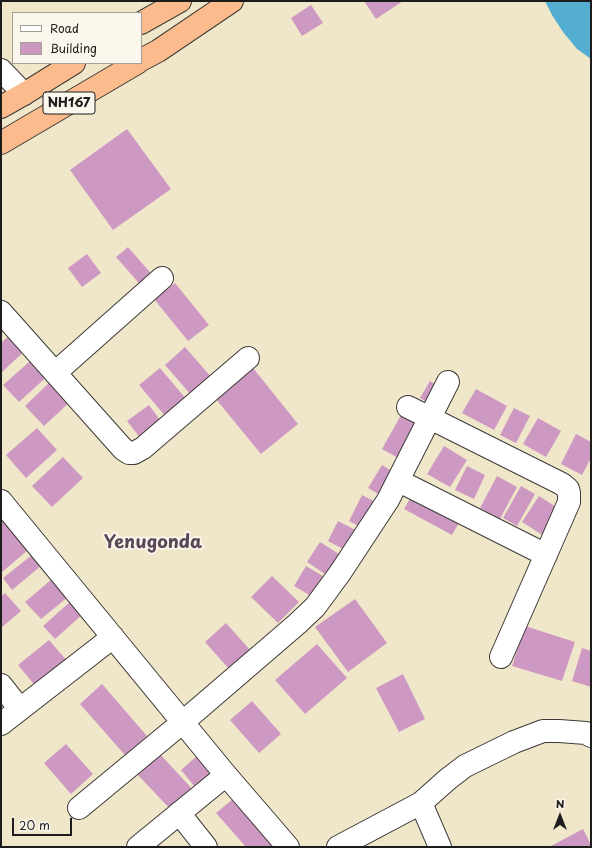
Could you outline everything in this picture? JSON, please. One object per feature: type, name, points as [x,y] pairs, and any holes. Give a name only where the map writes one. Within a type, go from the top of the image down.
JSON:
[{"type":"highway","points":[[142,23],[180,1]]},
{"type":"highway","points":[[142,59],[232,1]]},
{"type":"highway","name":"NH167","points":[[1,107],[72,64]]},
{"type":"highway","name":"NH167","points":[[1,144],[135,64]]},
{"type":"street","points":[[1,70],[24,94]]},
{"type":"street","points":[[56,373],[162,278]]},
{"type":"street","points":[[1,312],[122,449],[129,453],[134,453],[143,448],[248,358]]},
{"type":"street","points":[[79,808],[183,722],[297,624],[315,606],[340,573],[388,500],[448,382]]},
{"type":"street","points":[[408,407],[562,484],[568,489],[569,502],[501,657]]},
{"type":"street","points":[[398,480],[546,556]]},
{"type":"street","points":[[1,501],[226,775],[288,847]]},
{"type":"street","points":[[1,724],[113,637]]},
{"type":"street","points":[[1,685],[20,709]]},
{"type":"street","points":[[338,847],[421,804],[448,779],[465,766],[521,740],[543,731],[559,730],[591,736]]},
{"type":"street","points":[[138,847],[226,775]]},
{"type":"street","points":[[421,804],[440,847]]},
{"type":"street","points":[[179,813],[206,847]]},
{"type":"water","points":[[545,1],[591,1],[591,59],[577,49],[563,32]]},
{"type":"building","points":[[364,1],[403,1],[376,19]]},
{"type":"building","points":[[311,5],[323,23],[302,36],[291,18]]},
{"type":"building","points":[[127,129],[171,189],[113,230],[70,170]]},
{"type":"building","points":[[128,247],[155,278],[144,289],[116,257]]},
{"type":"building","points":[[87,254],[101,273],[82,287],[68,268]]},
{"type":"building","points":[[175,283],[209,325],[188,341],[154,299]]},
{"type":"building","points":[[15,330],[30,346],[1,373],[1,343]]},
{"type":"building","points":[[185,347],[212,378],[192,396],[165,365]]},
{"type":"building","points":[[37,355],[53,371],[19,402],[3,385]]},
{"type":"building","points":[[160,368],[187,400],[166,417],[139,385]]},
{"type":"building","points":[[253,368],[298,424],[261,454],[215,398]]},
{"type":"building","points":[[53,379],[72,400],[44,426],[25,406]]},
{"type":"building","points":[[430,381],[445,390],[435,407],[420,398]]},
{"type":"building","points":[[476,389],[507,406],[494,430],[462,413]]},
{"type":"building","points":[[149,405],[163,424],[141,439],[127,421]]},
{"type":"building","points":[[514,408],[530,416],[516,443],[500,435]]},
{"type":"building","points":[[401,415],[426,428],[407,463],[382,449]]},
{"type":"building","points":[[538,418],[561,431],[546,457],[523,444]]},
{"type":"building","points":[[37,428],[57,450],[26,478],[6,455]]},
{"type":"building","points":[[576,434],[591,442],[591,458],[582,475],[561,464]]},
{"type":"building","points":[[444,446],[467,460],[450,487],[427,474]]},
{"type":"building","points":[[63,457],[83,478],[52,507],[32,486]]},
{"type":"building","points":[[382,465],[399,475],[385,498],[368,488]]},
{"type":"building","points":[[467,466],[485,475],[474,499],[455,490]]},
{"type":"building","points":[[497,476],[517,487],[500,519],[480,508]]},
{"type":"building","points":[[521,486],[535,494],[517,526],[503,518]]},
{"type":"building","points":[[362,495],[389,509],[376,535],[349,521]]},
{"type":"building","points":[[412,495],[460,521],[452,535],[404,509]]},
{"type":"building","points":[[539,496],[561,510],[544,536],[522,522]]},
{"type":"building","points":[[1,518],[29,549],[1,573]]},
{"type":"building","points":[[338,521],[367,536],[356,556],[328,541]]},
{"type":"building","points":[[320,542],[353,563],[340,584],[307,562]]},
{"type":"building","points":[[32,555],[41,566],[12,590],[3,578]]},
{"type":"building","points":[[306,566],[338,585],[326,605],[294,586]]},
{"type":"building","points":[[272,576],[299,602],[278,623],[251,597]]},
{"type":"building","points":[[52,579],[68,597],[41,619],[25,602]]},
{"type":"building","points":[[5,593],[21,611],[1,628],[1,597]]},
{"type":"building","points":[[355,599],[387,643],[348,672],[315,627]]},
{"type":"building","points":[[71,601],[83,614],[55,639],[43,626]]},
{"type":"building","points":[[226,623],[259,660],[238,679],[205,642]]},
{"type":"building","points":[[525,626],[575,642],[562,681],[512,666]]},
{"type":"building","points":[[49,640],[69,663],[37,688],[18,665]]},
{"type":"building","points":[[317,644],[347,678],[305,714],[275,680]]},
{"type":"building","points":[[582,648],[591,651],[591,687],[572,681]]},
{"type":"building","points":[[403,674],[425,719],[399,732],[376,688]]},
{"type":"building","points":[[102,684],[147,736],[125,755],[80,704]]},
{"type":"building","points":[[252,701],[281,734],[259,753],[230,720]]},
{"type":"building","points":[[66,744],[93,774],[71,794],[44,763]]},
{"type":"building","points":[[158,752],[195,792],[173,812],[136,773]]},
{"type":"building","points":[[198,755],[217,778],[200,793],[181,770]]},
{"type":"building","points":[[239,794],[276,847],[246,847],[216,813]]},
{"type":"building","points":[[583,829],[591,847],[551,846]]},
{"type":"district","name":"Yenugonda","points":[[153,543]]}]
